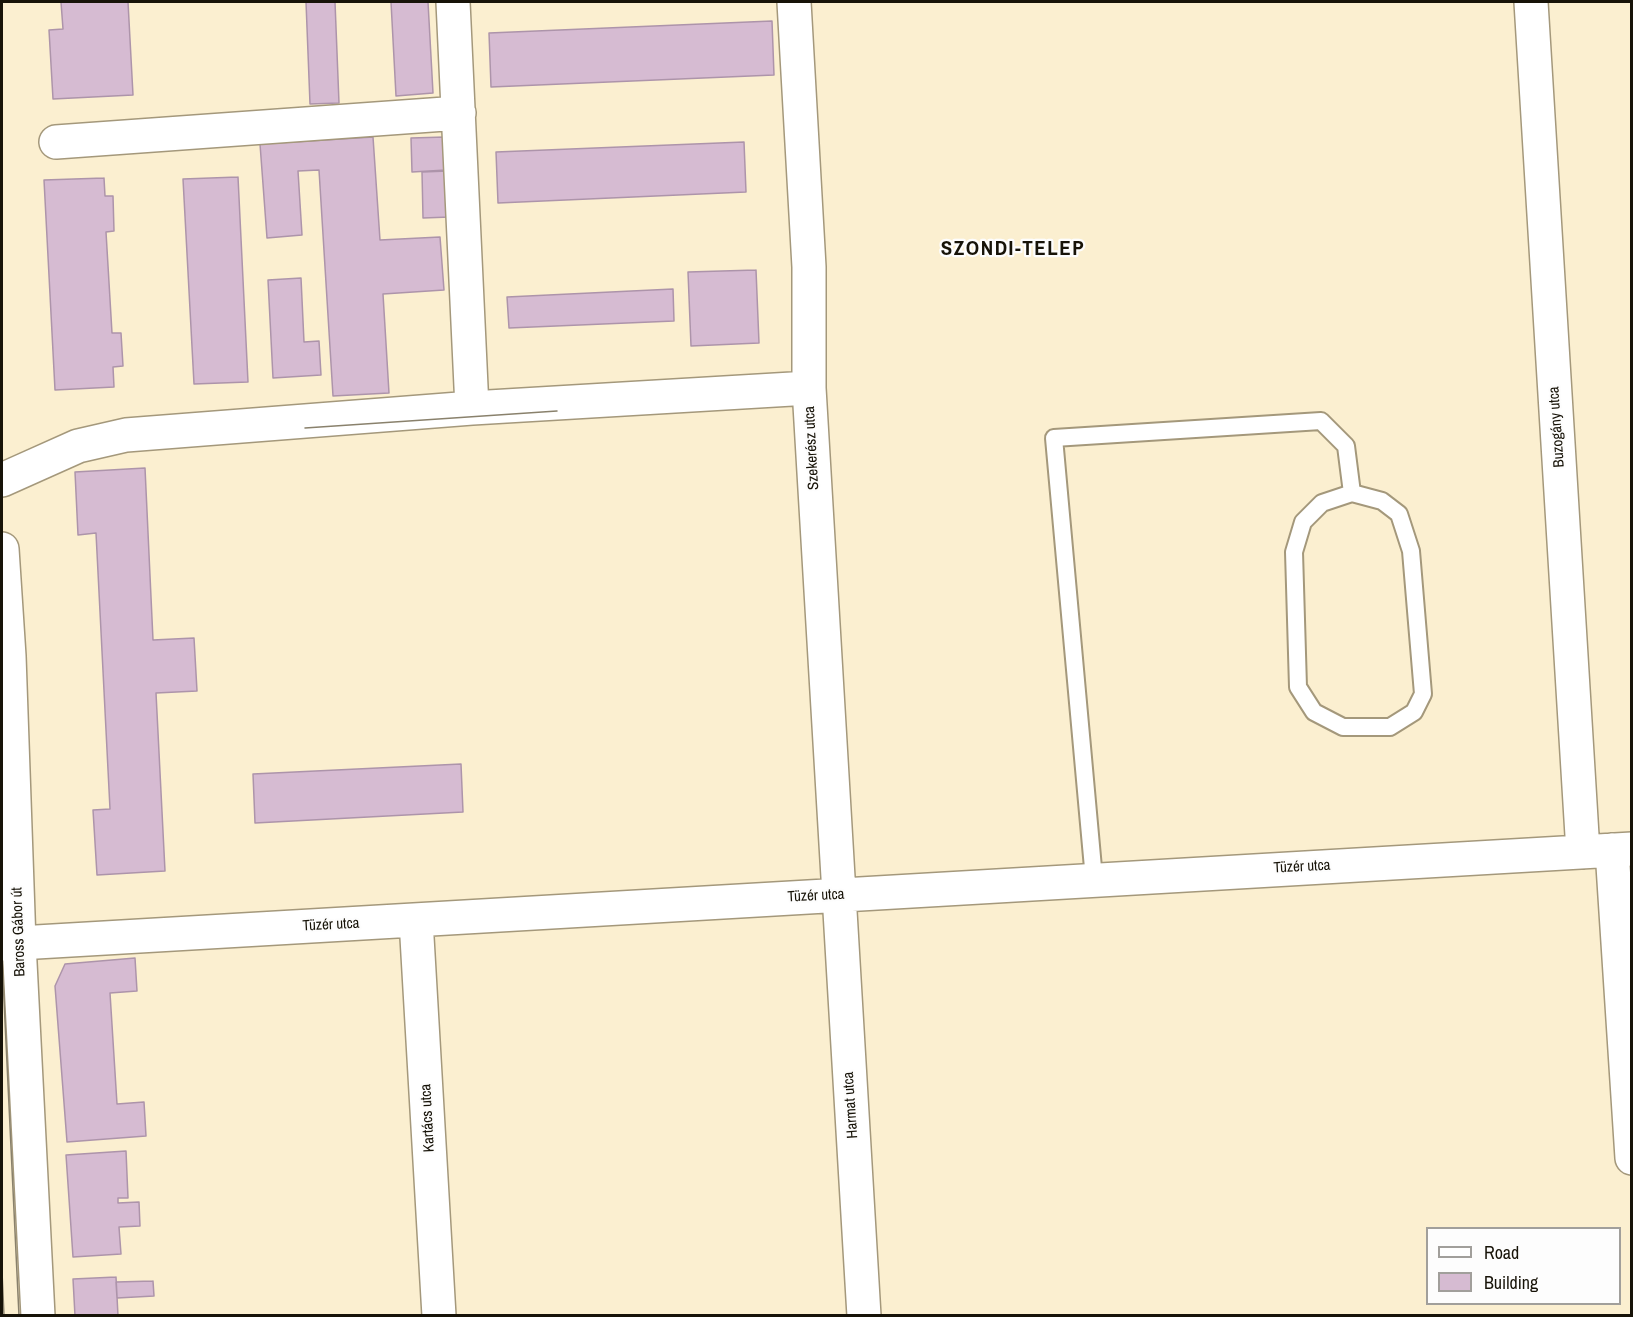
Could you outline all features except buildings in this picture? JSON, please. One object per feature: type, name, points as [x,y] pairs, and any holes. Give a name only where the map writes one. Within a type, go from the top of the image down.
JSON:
[{"type":"street","points":[[453,2],[472,408]]},
{"type":"street","name":"Szekerész utca","points":[[794,2],[809,267],[809,388],[838,895]]},
{"type":"street","name":"Buzogány utca","points":[[1531,2],[1609,851],[1632,1158]]},
{"type":"street","points":[[56,142],[459,113]]},
{"type":"street","points":[[2,480],[78,446],[126,435],[472,408],[809,388]]},
{"type":"street","name":"Baross Gábor út","points":[[2,549],[9,656],[10,944],[39,1316]]},
{"type":"street","name":"Tüzér utca","points":[[10,944],[1094,879],[1609,851]]},
{"type":"street","name":"Harmat utca","points":[[838,895],[864,1316]]},
{"type":"street","name":"Kartács utca","points":[[416,920],[439,1316]]},
{"type":"lane","points":[[1094,879],[1054,438],[1321,421],[1346,446],[1352,493]]},
{"type":"lane","points":[[1352,493],[1382,501],[1399,514],[1411,551],[1423,694],[1414,712],[1390,727],[1343,727],[1314,712],[1298,687],[1294,552],[1304,522],[1316,509],[1322,503],[1352,493]]},
{"type":"tram line","points":[[305,428],[557,411]]},
{"type":"tram line","points":[[2,958],[19,1316]]},
{"type":"tram line","points":[[2,1272],[4,1316]]},
{"type":"district","name":"SZONDI-TELEP","points":[[1013,249]]}]
